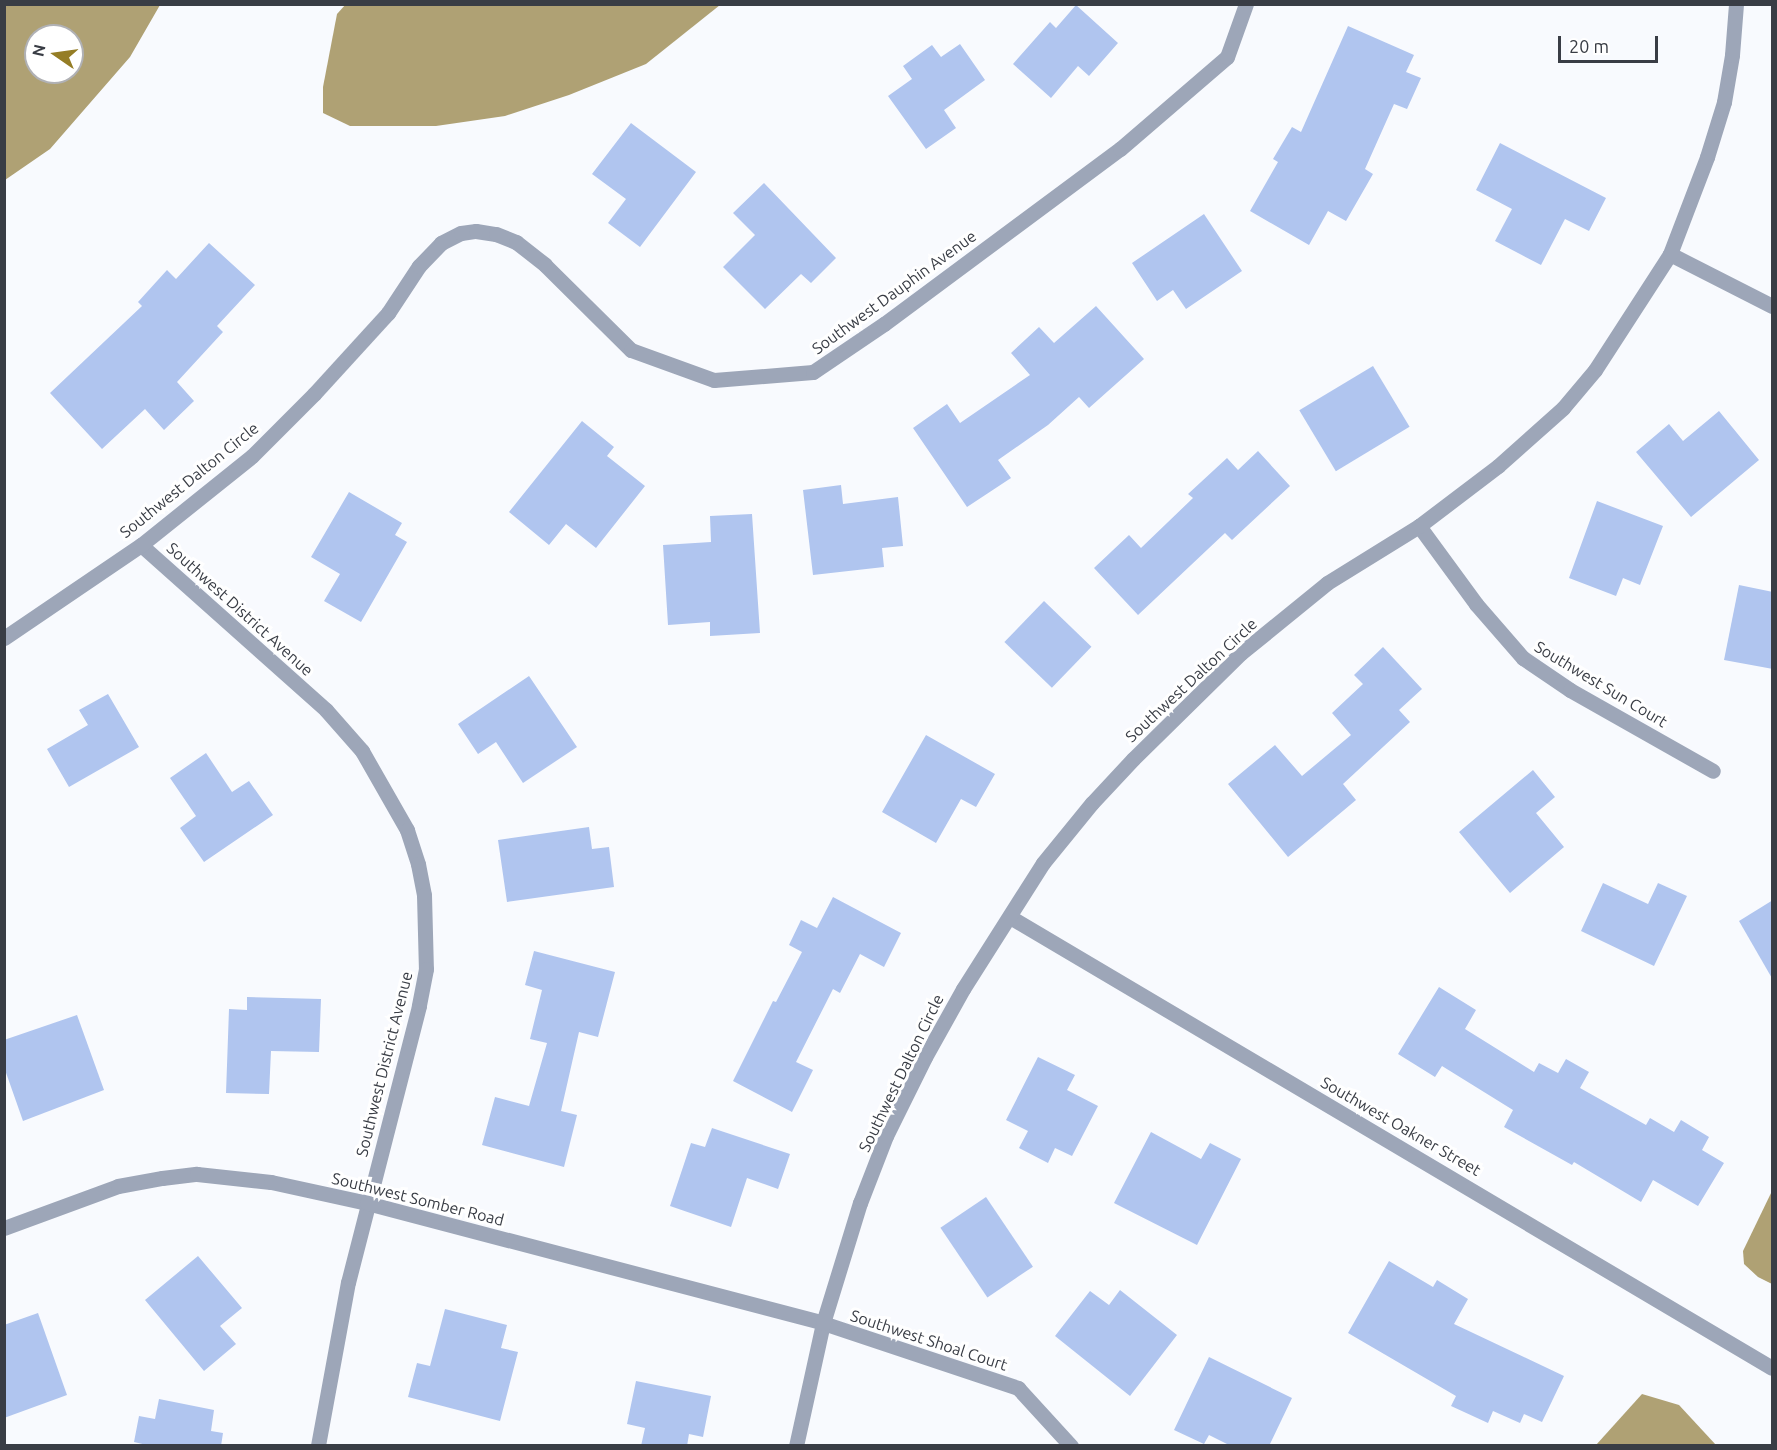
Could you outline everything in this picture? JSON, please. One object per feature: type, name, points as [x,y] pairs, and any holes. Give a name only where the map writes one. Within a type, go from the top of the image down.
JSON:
[{"type":"street","name":"Southwest Dauphin Avenue","points":[[476,231],[496,234],[516,242],[545,265],[631,350],[714,380],[813,372],[884,324],[1120,149],[1227,57],[1246,4]]},
{"type":"street","name":"Southwest Dalton Circle","points":[[796,1446],[823,1323],[860,1203],[886,1136],[963,989],[1043,863],[1092,803],[1192,699],[1241,653],[1328,583],[1419,526],[1498,466],[1563,408],[1595,370],[1670,254],[1707,157],[1724,102],[1732,55],[1736,4]]},
{"type":"street","name":"Southwest Dalton Circle","points":[[4,638],[141,545],[252,456],[314,394],[388,313],[419,266],[441,243],[461,233],[476,231]]},
{"type":"street","points":[[1670,254],[1773,306]]},
{"type":"street","name":"Southwest Sun Court","points":[[1419,526],[1476,604],[1523,658],[1570,690],[1713,771]]},
{"type":"street","name":"Southwest District Avenue","points":[[141,545],[326,710],[362,751],[407,830],[415,853],[424,895],[426,969],[416,1017],[348,1282],[318,1446]]},
{"type":"street","name":"Southwest Oakner Street","points":[[1010,916],[1773,1368]]},
{"type":"street","name":"Southwest Somber Road","points":[[4,1228],[118,1186],[197,1174],[271,1182],[367,1203],[823,1323]]},
{"type":"street","name":"Southwest Shoal Court","points":[[823,1323],[1018,1388],[1071,1446]]},
{"type":"shaded area","points":[[5,4],[160,5],[130,57],[50,149],[5,180]]},
{"type":"shaded area","points":[[346,4],[720,5],[646,64],[569,95],[505,116],[436,126],[350,126],[323,113],[323,87],[337,14]]},
{"type":"shaded area","points":[[1772,1191],[1772,1284],[1758,1277],[1744,1264],[1743,1251]]},
{"type":"shaded area","points":[[1642,1394],[1679,1405],[1716,1445],[1596,1445]]},
{"type":"building","points":[[1076,5],[1118,43],[1089,76],[1078,66],[1051,98],[1013,64],[1050,22],[1056,28]]},
{"type":"building","points":[[1348,26],[1414,55],[1406,72],[1421,78],[1407,109],[1394,104],[1365,169],[1373,174],[1346,221],[1328,211],[1309,245],[1250,211],[1278,162],[1273,159],[1292,127],[1301,132]]},
{"type":"building","points":[[960,44],[985,80],[944,110],[956,128],[926,149],[888,96],[912,79],[903,66],[932,45],[941,57]]},
{"type":"building","points":[[631,123],[696,172],[640,247],[608,223],[626,199],[592,174]]},
{"type":"building","points":[[1500,143],[1606,198],[1589,231],[1565,219],[1541,265],[1495,241],[1512,209],[1476,190]]},
{"type":"building","points":[[764,183],[836,258],[811,283],[801,274],[765,309],[723,267],[755,235],[733,213]]},
{"type":"building","points":[[1204,214],[1242,271],[1186,309],[1173,290],[1157,301],[1132,263]]},
{"type":"building","points":[[209,243],[255,285],[217,326],[223,332],[177,382],[194,401],[164,430],[145,409],[102,449],[50,393],[142,306],[138,302],[167,270],[176,279]]},
{"type":"building","points":[[1096,306],[1144,359],[1089,408],[1079,397],[1048,425],[998,460],[1011,478],[967,507],[913,428],[947,404],[960,423],[1030,375],[1011,353],[1039,327],[1054,343]]},
{"type":"building","points":[[1373,366],[1410,427],[1336,471],[1299,410]]},
{"type":"building","points":[[1719,411],[1759,460],[1691,517],[1636,452],[1669,424],[1683,441]]},
{"type":"building","points":[[582,421],[614,447],[607,456],[645,486],[596,548],[566,524],[549,545],[509,512]]},
{"type":"building","points":[[1258,451],[1290,486],[1232,540],[1225,533],[1138,615],[1094,568],[1129,535],[1141,548],[1193,498],[1188,494],[1227,458],[1238,470]]},
{"type":"building","points":[[841,485],[843,504],[898,497],[903,546],[882,548],[884,567],[813,575],[803,490]]},
{"type":"building","points":[[349,492],[402,523],[395,535],[407,542],[361,622],[324,601],[340,574],[311,557]]},
{"type":"building","points":[[1597,501],[1663,526],[1640,585],[1623,578],[1616,596],[1569,578]]},
{"type":"building","points":[[752,514],[760,633],[710,636],[710,622],[668,625],[663,545],[711,542],[710,516]]},
{"type":"building","points":[[1739,585],[1773,592],[1773,669],[1724,660]]},
{"type":"building","points":[[1044,601],[1091,647],[1052,688],[1004,642]]},
{"type":"building","points":[[1383,647],[1422,689],[1399,710],[1410,722],[1343,784],[1356,800],[1288,857],[1228,784],[1275,745],[1302,776],[1351,735],[1332,713],[1363,684],[1354,675]]},
{"type":"building","points":[[529,676],[577,747],[523,783],[496,742],[478,754],[458,724]]},
{"type":"building","points":[[108,694],[139,747],[69,787],[47,749],[88,725],[79,710]]},
{"type":"building","points":[[926,735],[995,774],[976,807],[961,799],[936,843],[882,812]]},
{"type":"building","points":[[206,753],[232,792],[249,781],[273,815],[204,862],[180,828],[196,816],[170,778]]},
{"type":"building","points":[[1533,770],[1555,797],[1536,813],[1564,847],[1510,893],[1459,832]]},
{"type":"building","points":[[589,827],[592,849],[609,847],[614,887],[507,902],[498,840]]},
{"type":"building","points":[[1603,883],[1648,904],[1658,883],[1687,896],[1654,966],[1581,931]]},
{"type":"building","points":[[833,897],[901,933],[884,967],[860,954],[840,993],[833,989],[796,1062],[813,1070],[792,1112],[733,1081],[773,1001],[776,1002],[802,952],[789,945],[801,920],[817,928]]},
{"type":"building","points":[[1773,900],[1773,980],[1739,921]]},
{"type":"building","points":[[534,951],[615,972],[598,1037],[579,1032],[561,1111],[577,1115],[564,1167],[482,1145],[495,1097],[529,1106],[547,1043],[530,1039],[542,990],[525,985]]},
{"type":"building","points":[[1439,987],[1476,1010],[1465,1029],[1534,1072],[1539,1063],[1558,1073],[1566,1059],[1589,1072],[1580,1088],[1646,1125],[1650,1118],[1674,1132],[1681,1120],[1709,1137],[1702,1150],[1724,1163],[1698,1206],[1653,1180],[1641,1202],[1574,1162],[1572,1165],[1504,1127],[1513,1110],[1442,1066],[1435,1077],[1398,1054]]},
{"type":"building","points":[[247,997],[321,999],[319,1052],[271,1051],[269,1094],[226,1093],[229,1009],[247,1010]]},
{"type":"building","points":[[77,1015],[104,1090],[23,1121],[4,1067],[4,1040]]},
{"type":"building","points":[[1038,1057],[1075,1075],[1067,1090],[1098,1106],[1072,1156],[1055,1148],[1048,1163],[1019,1148],[1028,1131],[1006,1120]]},
{"type":"building","points":[[712,1128],[790,1154],[778,1189],[747,1178],[731,1227],[670,1206],[691,1143],[705,1147]]},
{"type":"building","points":[[1151,1132],[1201,1159],[1210,1143],[1241,1159],[1197,1245],[1114,1203]]},
{"type":"building","points":[[986,1197],[1033,1267],[987,1297],[940,1228]]},
{"type":"building","points":[[198,1256],[242,1308],[220,1326],[236,1344],[204,1371],[145,1300]]},
{"type":"building","points":[[1389,1261],[1433,1287],[1437,1280],[1468,1299],[1454,1324],[1564,1376],[1542,1422],[1524,1414],[1520,1423],[1493,1411],[1488,1423],[1451,1406],[1456,1396],[1348,1333]]},
{"type":"building","points":[[1120,1290],[1177,1335],[1130,1396],[1055,1336],[1090,1291],[1109,1305]]},
{"type":"building","points":[[445,1309],[507,1325],[501,1348],[518,1352],[500,1421],[408,1397],[417,1363],[430,1366]]},
{"type":"building","points":[[38,1313],[67,1395],[4,1418],[4,1325]]},
{"type":"building","points":[[1209,1357],[1292,1398],[1269,1446],[1231,1446],[1209,1435],[1204,1444],[1174,1430]]},
{"type":"building","points":[[636,1381],[711,1396],[703,1437],[689,1434],[687,1446],[641,1446],[645,1428],[627,1424]]},
{"type":"building","points":[[159,1399],[214,1410],[211,1431],[223,1433],[221,1446],[151,1446],[134,1442],[139,1416],[155,1419]]}]
